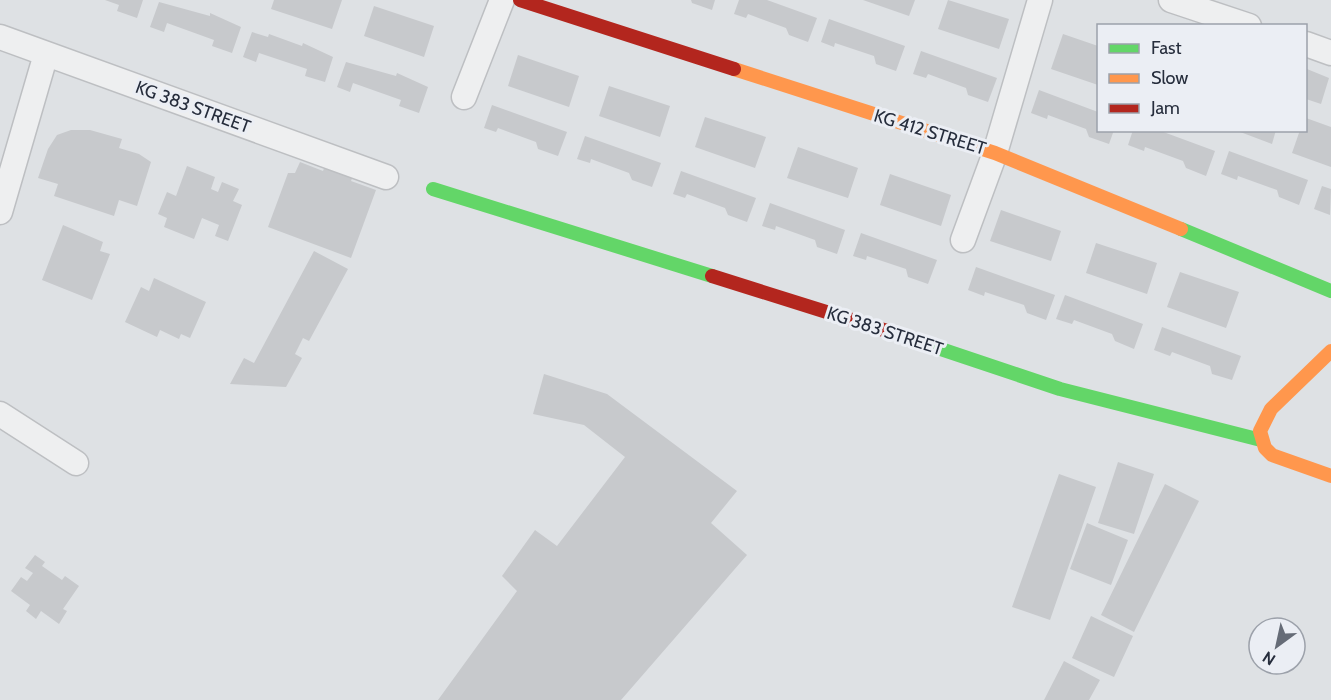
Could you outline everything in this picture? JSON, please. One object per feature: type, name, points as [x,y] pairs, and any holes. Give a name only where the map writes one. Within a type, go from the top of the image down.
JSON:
[{"type":"street","points":[[464,97],[502,0]]},
{"type":"street","name":"KG 412 STREET","points":[[520,0],[995,153],[1331,291]]},
{"type":"street","points":[[963,240],[995,153],[1040,0]]},
{"type":"street","points":[[1171,0],[1243,24]]},
{"type":"street","name":"KG 383 STREET","points":[[0,38],[386,177]]},
{"type":"street","points":[[1307,45],[1331,52]]},
{"type":"street","points":[[0,212],[46,54]]},
{"type":"street","name":"KG 383 STREET","points":[[433,189],[926,343],[1060,389],[1261,440],[1272,455],[1331,476]]},
{"type":"street","points":[[1261,440],[1260,431],[1271,409],[1331,351]]},
{"type":"street","points":[[0,414],[76,463]]},
{"type":"building","points":[[105,0],[143,0],[137,18],[117,11],[119,5]]},
{"type":"building","points":[[274,0],[342,0],[332,29],[271,9]]},
{"type":"building","points":[[691,0],[715,0],[712,10],[692,3]]},
{"type":"building","points":[[739,0],[767,0],[817,18],[808,42],[789,35],[786,28],[748,14],[746,18],[734,14]]},
{"type":"building","points":[[863,0],[915,0],[909,16]]},
{"type":"building","points":[[948,0],[1009,19],[999,49],[938,29]]},
{"type":"building","points":[[159,2],[210,16],[210,13],[241,27],[232,53],[212,46],[214,40],[167,23],[164,32],[150,27]]},
{"type":"building","points":[[374,6],[434,26],[424,57],[364,36]]},
{"type":"building","points":[[829,19],[905,46],[896,71],[876,64],[874,56],[835,43],[834,47],[821,42]]},
{"type":"building","points":[[252,32],[268,37],[269,34],[302,46],[303,43],[333,57],[325,82],[305,76],[307,69],[259,53],[256,62],[243,57]]},
{"type":"building","points":[[1063,34],[1097,46],[1097,85],[1051,69]]},
{"type":"building","points":[[921,51],[997,78],[988,102],[968,95],[966,88],[928,74],[926,78],[913,74]]},
{"type":"building","points":[[518,55],[579,76],[569,107],[508,86]]},
{"type":"building","points":[[346,62],[396,76],[397,73],[428,87],[419,113],[399,106],[401,100],[353,83],[350,92],[337,87]]},
{"type":"building","points":[[1307,69],[1329,78],[1321,104],[1307,99]]},
{"type":"building","points":[[609,86],[670,106],[660,137],[599,116]]},
{"type":"building","points":[[1039,90],[1097,112],[1097,132],[1113,132],[1109,144],[1089,137],[1086,129],[1048,115],[1047,119],[1031,113]]},
{"type":"building","points":[[492,105],[567,132],[558,156],[538,149],[536,142],[498,128],[496,132],[484,128]]},
{"type":"building","points":[[705,117],[766,137],[755,168],[695,147]]},
{"type":"building","points":[[1307,118],[1331,127],[1331,167],[1292,153],[1299,132],[1307,132]]},
{"type":"building","points":[[71,130],[90,130],[122,139],[119,148],[139,154],[151,162],[137,206],[119,200],[114,216],[54,196],[58,184],[38,178],[48,149],[57,135]]},
{"type":"building","points":[[1132,132],[1163,132],[1215,151],[1206,176],[1186,168],[1183,161],[1145,147],[1144,151],[1128,145]]},
{"type":"building","points":[[1240,132],[1275,132],[1272,144]]},
{"type":"building","points":[[585,136],[661,163],[652,187],[632,180],[629,173],[591,159],[590,163],[577,159]]},
{"type":"building","points":[[798,147],[858,168],[848,198],[787,178]]},
{"type":"building","points":[[1229,151],[1308,180],[1299,205],[1279,197],[1277,190],[1238,176],[1237,180],[1221,174]]},
{"type":"building","points":[[300,162],[323,171],[326,163],[354,174],[351,181],[376,190],[351,258],[268,227],[288,173],[295,173]]},
{"type":"building","points":[[187,166],[215,177],[211,189],[218,192],[222,182],[239,189],[233,201],[242,205],[228,241],[215,236],[219,225],[202,218],[194,239],[164,227],[167,218],[158,214],[167,192],[176,196]]},
{"type":"building","points":[[681,171],[756,198],[747,222],[728,215],[725,208],[687,194],[685,198],[673,194]]},
{"type":"building","points":[[890,174],[951,195],[941,226],[880,205]]},
{"type":"building","points":[[1322,186],[1331,189],[1330,215],[1314,209]]},
{"type":"building","points":[[770,203],[845,230],[837,254],[817,247],[815,240],[776,226],[775,230],[762,226]]},
{"type":"building","points":[[1001,210],[1061,231],[1051,261],[990,241]]},
{"type":"building","points":[[63,225],[103,242],[100,251],[110,254],[92,300],[42,280]]},
{"type":"building","points":[[861,233],[937,260],[928,284],[908,277],[906,269],[867,256],[866,260],[853,256]]},
{"type":"building","points":[[1096,243],[1157,263],[1147,294],[1086,273]]},
{"type":"building","points":[[314,251],[348,269],[309,341],[303,338],[295,354],[302,358],[286,387],[230,384],[244,358],[254,363]]},
{"type":"building","points":[[976,267],[1055,295],[1046,320],[1027,313],[1024,305],[985,292],[984,296],[968,290]]},
{"type":"building","points":[[1180,272],[1239,292],[1226,328],[1167,307]]},
{"type":"building","points":[[154,278],[206,302],[190,338],[181,334],[179,339],[160,330],[157,337],[125,322],[141,287],[149,291]]},
{"type":"building","points":[[1065,295],[1143,324],[1134,349],[1115,341],[1112,334],[1074,320],[1072,324],[1056,319]]},
{"type":"building","points":[[1162,327],[1241,356],[1232,380],[1212,374],[1210,366],[1172,352],[1170,356],[1154,350]]},
{"type":"building","points":[[544,374],[607,394],[737,491],[711,523],[747,555],[621,700],[438,700],[517,591],[502,576],[535,530],[557,546],[625,457],[584,425],[533,414]]},
{"type":"building","points":[[1118,462],[1154,474],[1134,534],[1098,523]]},
{"type":"building","points":[[1059,474],[1096,487],[1050,620],[1012,607]]},
{"type":"building","points":[[1165,484],[1199,501],[1134,632],[1101,615]]},
{"type":"building","points":[[1087,523],[1128,540],[1111,585],[1070,569]]},
{"type":"building","points":[[35,555],[45,562],[42,566],[62,580],[65,576],[79,586],[63,609],[67,611],[59,624],[41,611],[36,619],[26,611],[30,605],[11,591],[21,577],[27,581],[33,573],[25,568]]},
{"type":"building","points":[[1091,616],[1133,636],[1114,677],[1072,658]]},
{"type":"building","points":[[1064,661],[1100,680],[1089,700],[1044,700]]},
{"type":"traffic: fast","points":[[433,189],[712,276]]},
{"type":"traffic: fast","points":[[1181,229],[1331,291]]},
{"type":"traffic: fast","points":[[887,331],[1060,389],[1261,440]]},
{"type":"traffic: slow","points":[[734,69],[995,153],[1181,229]]},
{"type":"traffic: slow","points":[[1331,351],[1271,409],[1260,431],[1265,448],[1272,455],[1331,476]]},
{"type":"traffic: jam","points":[[520,0],[734,69]]},
{"type":"traffic: jam","points":[[712,276],[887,331]]}]
